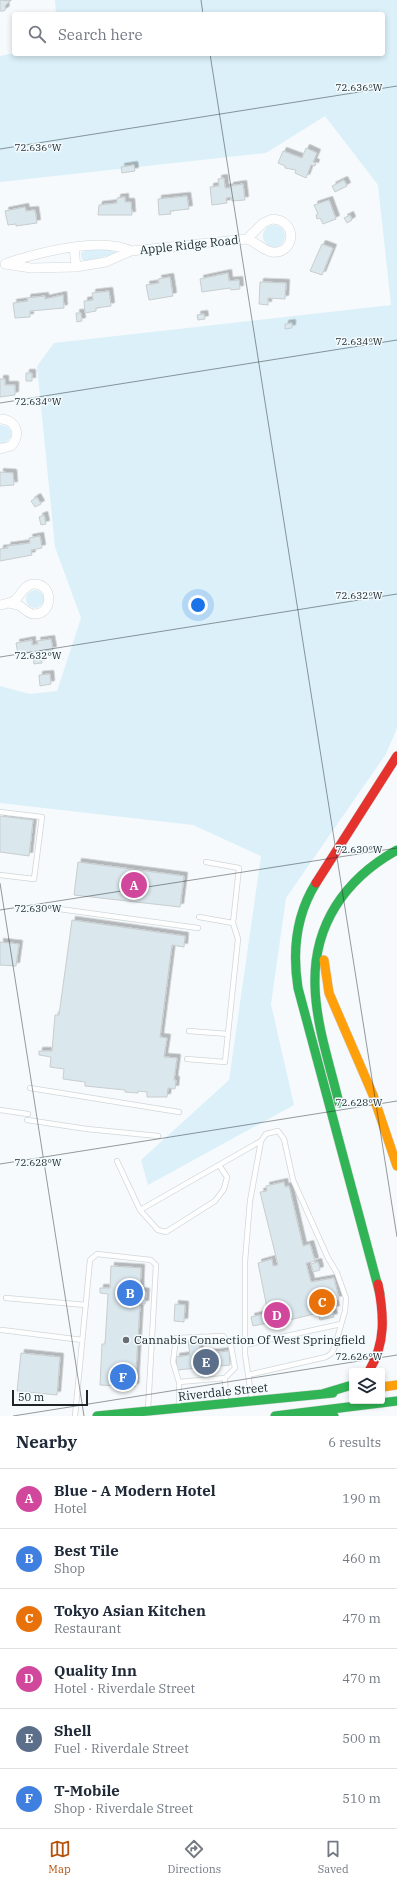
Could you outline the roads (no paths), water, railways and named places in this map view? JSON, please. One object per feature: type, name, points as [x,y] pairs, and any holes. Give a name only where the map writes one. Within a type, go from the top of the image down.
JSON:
[{"type":"main road","points":[[380,1294],[301,1001],[295,971],[295,951],[301,916],[308,896],[397,756]]},
{"type":"main road","points":[[370,1368],[379,1351],[383,1336],[384,1320],[380,1294],[321,1022],[315,986],[316,956],[322,934],[330,915],[344,892],[370,865],[397,850]]},
{"type":"main road","points":[[344,892],[332,916],[326,936],[324,956],[326,985],[373,1095],[397,1166]]},
{"type":"main road","points":[[385,1387],[397,1385]]},
{"type":"main road","points":[[322,1394],[349,1386]]},
{"type":"main road","name":"Riverdale Street","points":[[97,1416],[349,1391]]},
{"type":"main road","points":[[276,1416],[397,1401]]},
{"type":"main road","points":[[310,1416],[334,1416]]},
{"type":"street","name":"Apple Ridge Road","points":[[2,264],[40,268],[76,267],[106,262],[131,251],[247,239],[255,242],[269,252],[279,252],[290,242],[291,232],[286,223],[272,218],[263,223],[247,239]]},
{"type":"street","name":"Apple Ridge Road","points":[[2,264],[40,253],[74,247],[117,247],[131,251]]},
{"type":"street","points":[[74,247],[76,267]]},
{"type":"street","points":[[0,419],[9,420],[14,424],[18,433],[17,438],[11,446],[0,449]]},
{"type":"lane","points":[[0,812],[42,817],[34,879],[0,875]]},
{"type":"lane","points":[[186,1059],[225,1062],[238,939],[232,923],[240,868],[206,862]]},
{"type":"lane","points":[[52,908],[198,928]]},
{"type":"lane","points":[[199,917],[232,923]]},
{"type":"lane","points":[[189,1031],[228,1034]]},
{"type":"lane","points":[[30,1088],[178,1112]]},
{"type":"lane","points":[[0,1110],[28,1114]]},
{"type":"lane","points":[[27,1120],[87,1129],[158,1136]]},
{"type":"lane","points":[[140,1210],[261,1141],[266,1134],[271,1131],[278,1131],[284,1139],[293,1180],[328,1258],[337,1273],[346,1298],[345,1312],[332,1352],[326,1357],[248,1375]]},
{"type":"lane","points":[[252,1402],[246,1345],[245,1261],[249,1208],[261,1141]]},
{"type":"lane","points":[[117,1161],[140,1210],[158,1230],[166,1232],[215,1201],[224,1189],[227,1177],[219,1165]]},
{"type":"lane","points":[[75,1416],[90,1260],[97,1254],[154,1261],[156,1269],[148,1411]]},
{"type":"lane","points":[[6,1298],[86,1305]]},
{"type":"lane","points":[[246,1345],[342,1324]]},
{"type":"lane","points":[[2,1330],[82,1340]]},
{"type":"lane","points":[[179,1382],[225,1378],[235,1368],[231,1346],[223,1336],[176,1338],[174,1362],[179,1382],[179,1408]]},
{"type":"lane","points":[[225,1378],[226,1404]]},
{"type":"place","name":"Blue - A Modern Hotel","points":[[134,885]]},
{"type":"place","name":"Best Tile","points":[[130,1293]]},
{"type":"place","name":"Tokyo Asian Kitchen","points":[[322,1302]]},
{"type":"place","name":"Quality Inn","points":[[277,1315]]},
{"type":"place","name":"Cannabis Connection Of West Springfield","points":[[126,1340]]},
{"type":"place","name":"Shell","points":[[206,1362]]},
{"type":"place","name":"T-Mobile","points":[[123,1377]]}]
